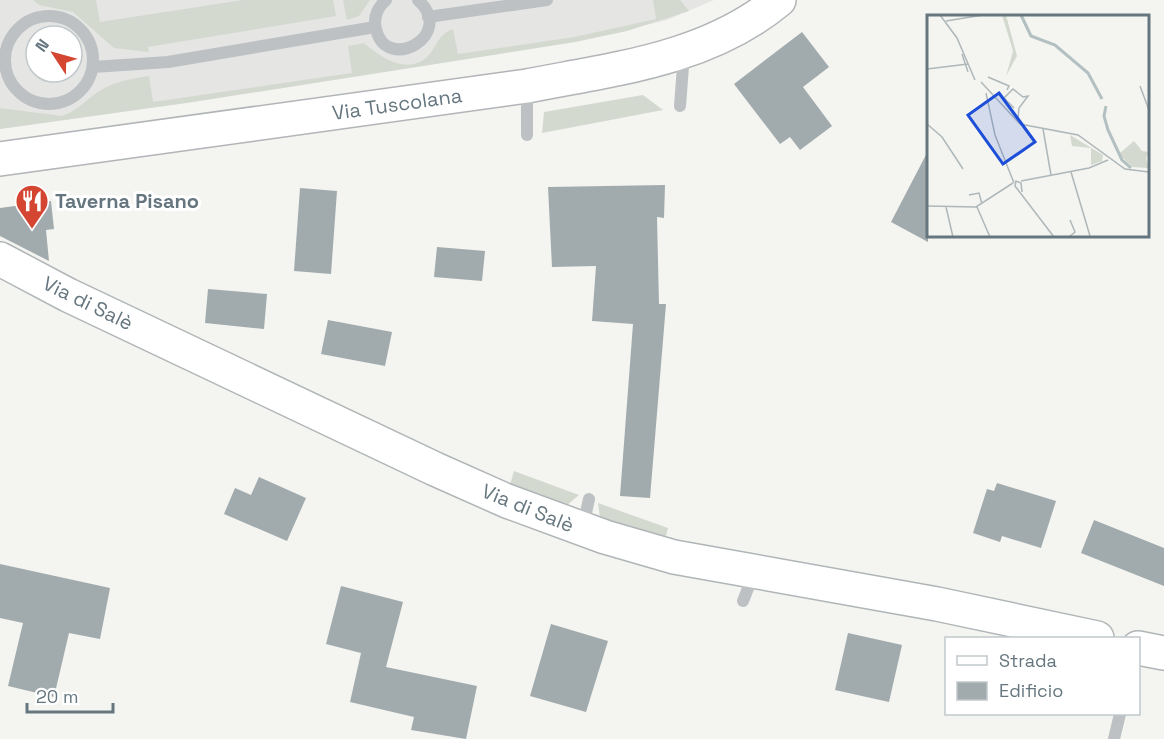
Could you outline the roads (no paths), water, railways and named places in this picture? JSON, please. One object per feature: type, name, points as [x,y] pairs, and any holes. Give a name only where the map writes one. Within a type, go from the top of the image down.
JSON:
[{"type":"main road","name":"Via Tuscolana","points":[[0,159],[527,86],[648,62],[684,52],[743,26],[779,0]]},
{"type":"main road","name":"Via di Salè","points":[[0,259],[79,300],[435,469],[586,514],[650,551],[748,587],[936,604],[1088,637]]},
{"type":"main road","points":[[1140,648],[1164,653]]},
{"type":"lane","points":[[386,0],[377,12],[375,27],[383,42],[398,49],[415,46],[427,34],[428,17],[417,0]]},
{"type":"lane","points":[[428,17],[547,0]]},
{"type":"lane","points":[[39,17],[64,18],[80,28],[90,43],[93,67],[81,92],[56,105],[42,105],[28,100],[4,83],[6,50],[12,35],[19,27],[39,17]]},
{"type":"lane","points":[[93,67],[168,62],[375,27]]},
{"type":"lane","points":[[680,106],[684,52]]},
{"type":"lane","points":[[527,86],[527,135]]},
{"type":"lane","points":[[1114,739],[1120,715]]},
{"type":"place","name":"Taverna Pisano","points":[[32,230]]}]
